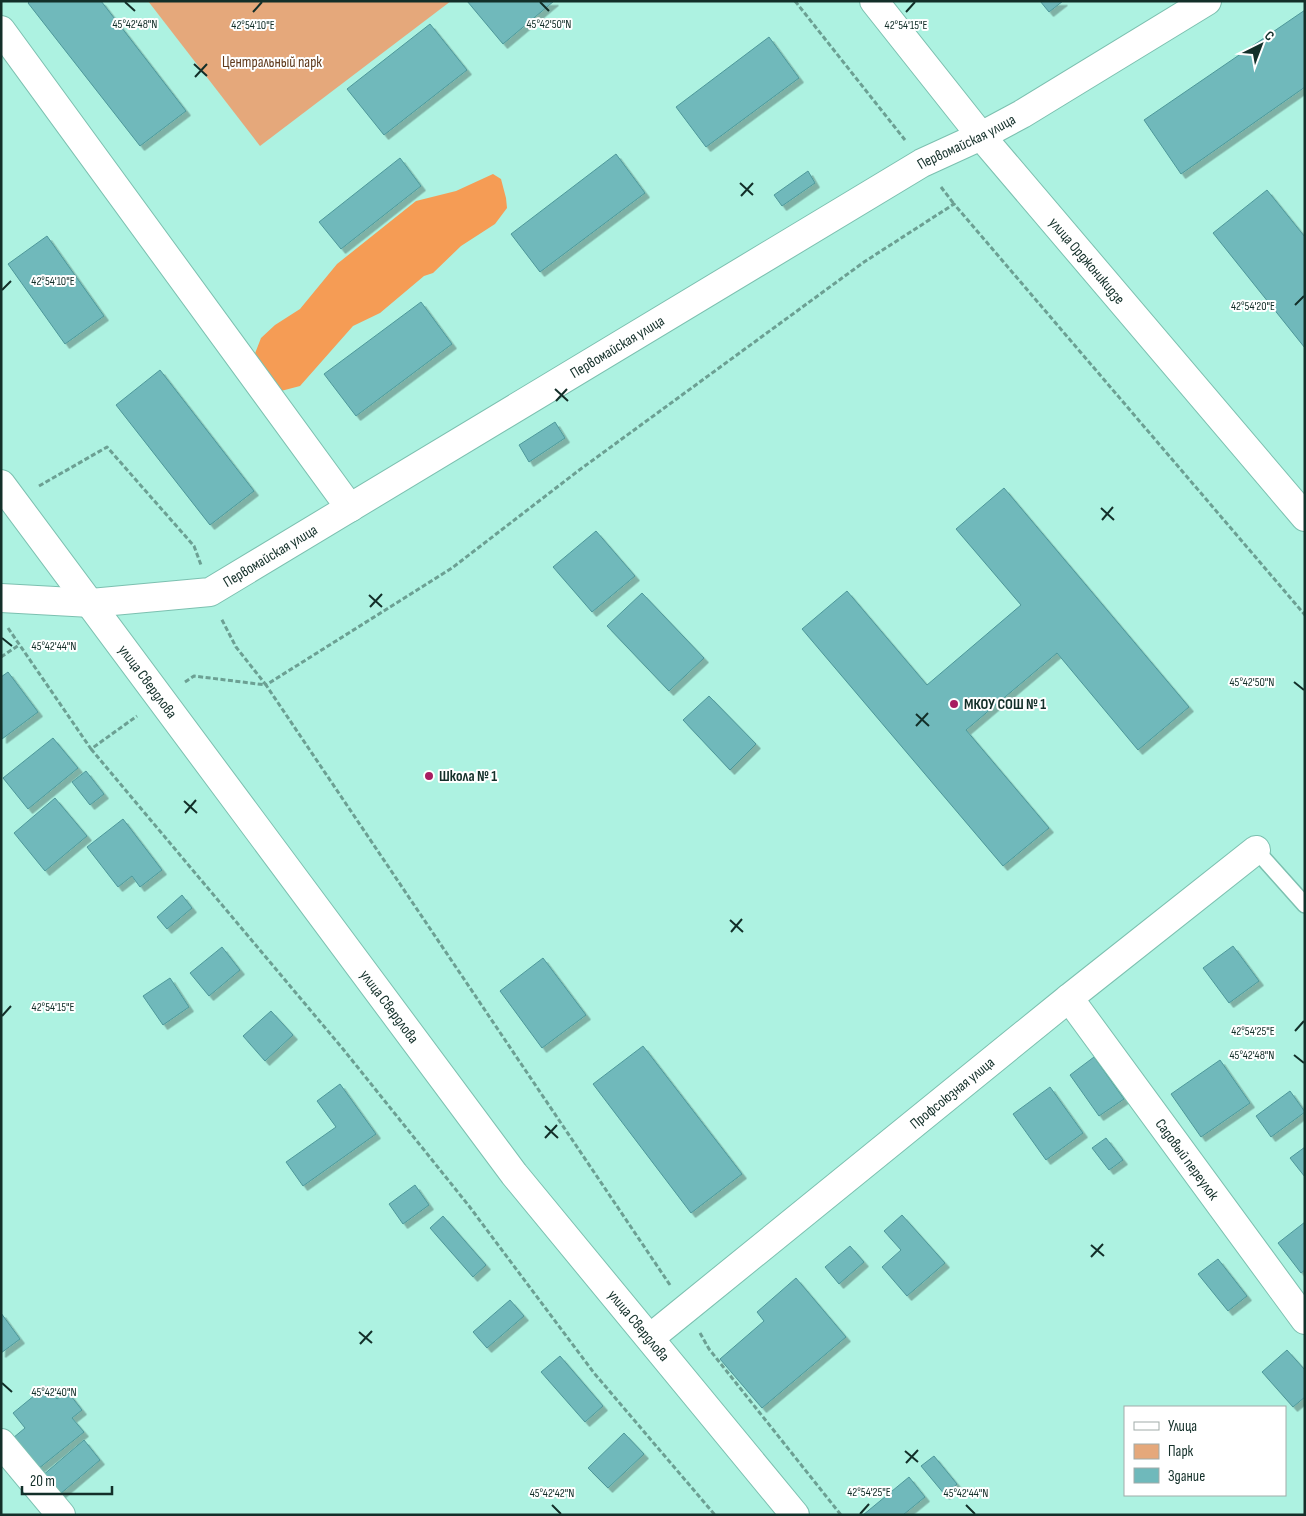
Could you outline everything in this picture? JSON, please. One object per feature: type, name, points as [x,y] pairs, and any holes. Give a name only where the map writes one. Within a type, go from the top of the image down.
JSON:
[{"type":"street","name":"улица Орджоникидзе","points":[[874,1],[981,136],[1305,517]]},
{"type":"street","name":"Первомайская улица","points":[[1,598],[91,604],[210,592],[922,163],[981,136],[1022,114],[1207,1]]},
{"type":"street","points":[[1,30],[350,508]]},
{"type":"street","name":"улица Свердлова","points":[[7,492],[514,1174],[795,1515]]},
{"type":"street","name":"Профсоюзная улица","points":[[650,1338],[1069,998],[1256,850]]},
{"type":"street","name":"Садовый переулок","points":[[1069,998],[1305,1320]]},
{"type":"street","points":[[1,1443],[61,1515]]},
{"type":"lane","points":[[1256,850],[1305,905]]},
{"type":"path","points":[[795,1],[954,204],[1305,615]]},
{"type":"path","points":[[841,1515],[709,1349],[686,1309],[266,685],[452,568],[578,471],[856,268],[954,204]]},
{"type":"path","points":[[7,492],[60,475],[107,447]]},
{"type":"path","points":[[1,657],[19,645]]},
{"type":"path","points":[[92,749],[343,1049],[469,1206],[594,1373],[715,1515]]},
{"type":"green space","name":"Центральный парк","points":[[148,1],[451,1],[260,146]]},
{"type":"shaded area","points":[[493,174],[501,179],[507,208],[495,224],[461,246],[433,273],[424,276],[380,313],[353,326],[300,386],[281,391],[254,356],[261,338],[275,325],[300,309],[337,264],[416,201],[456,191]]},
{"type":"building","points":[[30,1],[101,1],[186,111],[140,146],[28,3]]},
{"type":"building","points":[[467,1],[554,1],[503,44]]},
{"type":"building","points":[[1040,1],[1063,1],[1049,12]]},
{"type":"building","points":[[1305,10],[1305,87],[1181,174],[1144,120]]},
{"type":"building","points":[[430,24],[467,70],[384,135],[347,89]]},
{"type":"building","points":[[769,37],[799,78],[706,147],[676,107]]},
{"type":"building","points":[[616,154],[645,193],[540,272],[511,234]]},
{"type":"building","points":[[400,158],[421,186],[341,249],[319,222]]},
{"type":"building","points":[[808,171],[815,183],[782,206],[774,195]]},
{"type":"building","points":[[1267,190],[1305,237],[1305,348],[1213,233]]},
{"type":"building","points":[[47,236],[104,316],[65,344],[8,264]]},
{"type":"building","points":[[421,302],[452,344],[356,416],[324,374]]},
{"type":"building","points":[[160,370],[254,491],[210,525],[116,405]]},
{"type":"building","points":[[555,422],[565,438],[529,462],[519,445]]},
{"type":"building","points":[[1004,488],[1189,707],[1138,750],[1057,653],[966,730],[1049,828],[1003,866],[802,629],[847,591],[927,685],[1021,605],[956,529]]},
{"type":"building","points":[[596,531],[635,576],[592,612],[553,567]]},
{"type":"building","points":[[642,593],[704,658],[669,691],[607,626]]},
{"type":"building","points":[[8,672],[38,712],[2,739],[1,677]]},
{"type":"building","points":[[709,696],[756,744],[730,770],[683,720]]},
{"type":"building","points":[[53,738],[78,768],[28,809],[3,778]]},
{"type":"building","points":[[86,771],[104,794],[90,805],[72,782]]},
{"type":"building","points":[[55,798],[87,836],[45,871],[14,833]]},
{"type":"building","points":[[123,819],[162,870],[140,887],[132,876],[118,887],[87,847]]},
{"type":"building","points":[[182,895],[192,908],[167,929],[157,917]]},
{"type":"building","points":[[1233,946],[1259,981],[1229,1003],[1203,968]]},
{"type":"building","points":[[222,947],[240,970],[209,996],[190,973]]},
{"type":"building","points":[[543,958],[586,1015],[542,1048],[500,991]]},
{"type":"building","points":[[170,978],[189,1007],[163,1025],[143,996]]},
{"type":"building","points":[[271,1011],[293,1035],[265,1061],[243,1036]]},
{"type":"building","points":[[643,1046],[742,1174],[691,1213],[593,1084]]},
{"type":"building","points":[[1094,1057],[1124,1099],[1099,1116],[1070,1075]]},
{"type":"building","points":[[1220,1060],[1250,1103],[1201,1137],[1171,1094]]},
{"type":"building","points":[[340,1084],[376,1134],[303,1186],[286,1162],[336,1127],[317,1101]]},
{"type":"building","points":[[1050,1087],[1083,1133],[1046,1160],[1013,1114]]},
{"type":"building","points":[[1290,1091],[1305,1112],[1271,1137],[1256,1116]]},
{"type":"building","points":[[1106,1138],[1123,1160],[1109,1170],[1092,1148]]},
{"type":"building","points":[[1305,1147],[1305,1177],[1290,1158]]},
{"type":"building","points":[[415,1185],[429,1205],[403,1224],[389,1204]]},
{"type":"building","points":[[902,1215],[945,1263],[907,1296],[882,1267],[901,1250],[884,1231]]},
{"type":"building","points":[[443,1216],[486,1265],[473,1277],[430,1228]]},
{"type":"building","points":[[1305,1222],[1305,1270],[1301,1273],[1278,1243]]},
{"type":"building","points":[[850,1246],[864,1262],[839,1284],[825,1267]]},
{"type":"building","points":[[1218,1259],[1247,1296],[1228,1311],[1198,1274]]},
{"type":"building","points":[[796,1278],[846,1337],[762,1408],[720,1359],[764,1321],[757,1312]]},
{"type":"building","points":[[510,1300],[524,1316],[487,1348],[473,1332]]},
{"type":"building","points":[[1,1313],[20,1339],[1,1353]]},
{"type":"building","points":[[1287,1350],[1305,1370],[1305,1397],[1293,1407],[1262,1372]]},
{"type":"building","points":[[560,1356],[603,1406],[585,1422],[541,1372]]},
{"type":"building","points":[[46,1386],[57,1399],[67,1391],[82,1410],[72,1418],[84,1432],[38,1469],[13,1438],[25,1428],[13,1413]]},
{"type":"building","points":[[624,1433],[644,1454],[608,1488],[588,1468]]},
{"type":"building","points":[[84,1440],[100,1460],[59,1495],[42,1476]]},
{"type":"building","points":[[934,1456],[957,1484],[945,1495],[921,1466]]},
{"type":"building","points":[[909,1477],[925,1497],[903,1515],[863,1515]]},
{"type":"place","name":"МКОУ СОШ № 1","points":[[954,704]]},
{"type":"place","name":"Школа № 1","points":[[429,776]]}]
